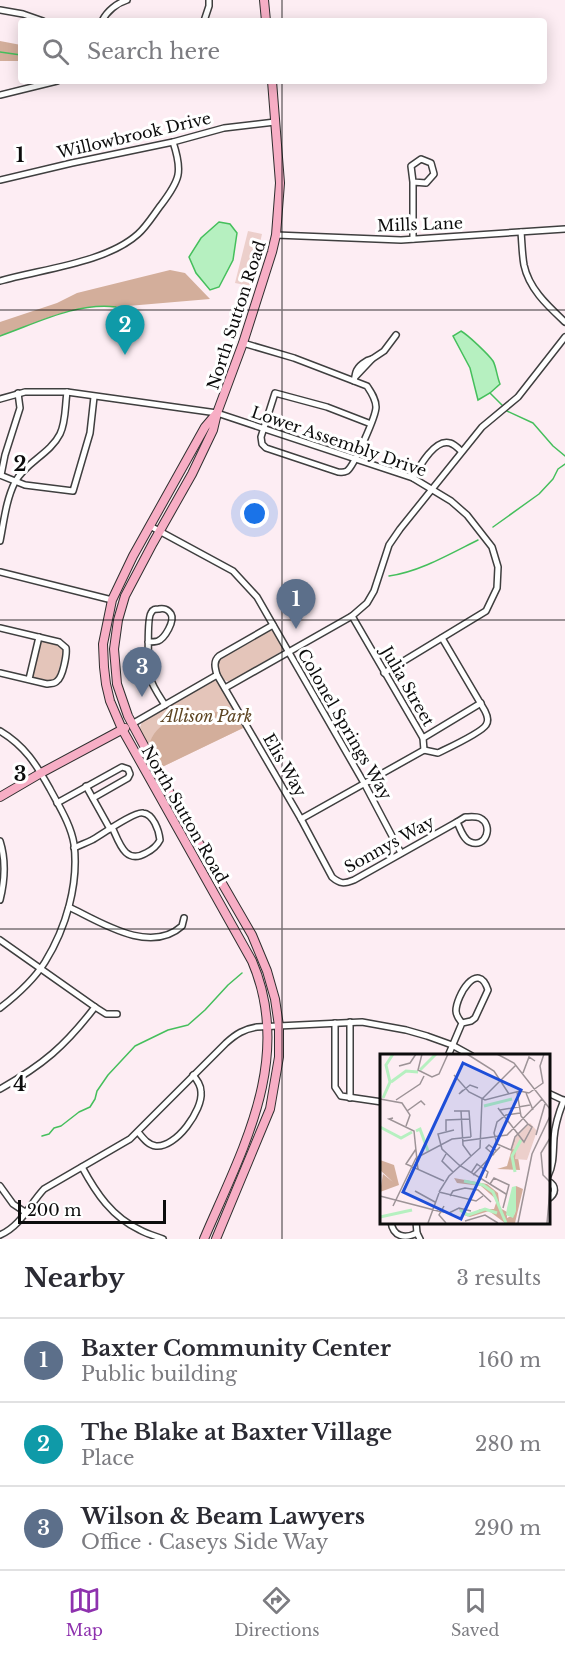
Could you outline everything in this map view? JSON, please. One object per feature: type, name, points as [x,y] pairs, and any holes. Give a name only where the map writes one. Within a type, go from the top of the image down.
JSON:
[{"type":"main road","points":[[264,0],[266,18]]},
{"type":"main road","name":"North Sutton Road","points":[[216,1239],[270,1109],[279,1057],[279,1026],[271,984],[255,942],[132,724],[122,702],[116,676],[114,649],[125,596],[192,474],[213,430],[272,252],[276,235],[280,183],[272,84]]},
{"type":"main road","name":"North Sutton Road","points":[[204,1239],[257,1112],[268,1061],[268,1026],[262,991],[252,961],[122,729],[111,701],[104,667],[103,644],[112,600],[205,427],[217,413]]},
{"type":"main road","points":[[0,797],[132,724]]},
{"type":"street","points":[[104,18],[119,1],[128,0]]},
{"type":"street","points":[[205,18],[209,6],[208,0]]},
{"type":"street","points":[[0,10],[34,18]]},
{"type":"street","points":[[0,95],[45,84]]},
{"type":"street","name":"Willowbrook Drive","points":[[0,180],[224,129],[276,125]]},
{"type":"street","points":[[0,281],[87,259],[116,249],[139,234],[172,189],[179,174],[179,159],[173,142]]},
{"type":"street","points":[[413,182],[426,183],[434,174],[431,163],[421,159],[411,166],[413,239]]},
{"type":"street","name":"Mills Lane","points":[[276,235],[413,239],[565,229]]},
{"type":"street","points":[[521,232],[524,267],[532,286],[565,322]]},
{"type":"street","points":[[355,378],[364,365],[384,351],[396,335]]},
{"type":"street","points":[[225,688],[352,616],[368,603],[389,545],[400,529],[461,451],[483,427],[518,397],[565,337]]},
{"type":"street","points":[[243,343],[355,378],[367,386],[376,407],[374,417],[371,424],[356,458],[347,470],[338,472],[266,448],[261,440],[273,395],[277,393],[327,407],[371,424]]},
{"type":"street","name":"Lower Assembly Drive","points":[[0,399],[18,393],[35,391],[67,393],[217,413],[413,478],[451,501],[474,523],[492,547],[498,567],[497,588],[486,611],[384,673]]},
{"type":"street","points":[[18,393],[20,408],[0,475],[25,485],[73,491],[90,433],[94,397]]},
{"type":"street","points":[[0,541],[8,501],[16,481],[60,435],[67,393]]},
{"type":"street","points":[[413,478],[437,444],[451,443],[461,451]]},
{"type":"street","name":"Colonel Springs Way","points":[[150,526],[233,571],[257,597],[401,852]]},
{"type":"street","points":[[0,572],[112,600]]},
{"type":"street","points":[[148,642],[164,637],[172,621],[168,611],[162,608],[155,609],[150,613],[148,620],[148,642],[150,677],[165,705]]},
{"type":"street","name":"Julia Street","points":[[352,616],[423,738],[424,750],[438,753],[486,726],[488,719],[481,703],[442,638]]},
{"type":"street","points":[[132,724],[218,675],[215,666],[217,658],[273,625]]},
{"type":"street","points":[[0,628],[63,644],[67,654],[58,681],[47,684],[0,673]]},
{"type":"street","points":[[29,679],[39,638]]},
{"type":"street","name":"Elis Way","points":[[218,675],[335,879]]},
{"type":"street","points":[[423,738],[481,703]]},
{"type":"street","points":[[0,730],[20,745],[35,762],[69,829],[74,848],[74,879],[69,907],[57,938],[40,968],[26,985],[0,1008]]},
{"type":"street","points":[[301,819],[424,750]]},
{"type":"street","points":[[57,803],[122,767],[127,768],[130,772],[127,780],[93,798]]},
{"type":"street","points":[[74,848],[87,842],[111,828],[138,813],[144,813],[151,818],[160,835],[160,840],[151,850],[138,857],[125,852],[111,828],[86,786]]},
{"type":"street","name":"Sonnys Way","points":[[335,879],[338,883],[345,884],[354,880],[465,817],[480,818],[487,826],[488,833],[480,842],[469,842],[457,822]]},
{"type":"street","points":[[0,841],[4,857],[4,879],[0,900]]},
{"type":"street","points":[[69,907],[119,932],[140,937],[156,937],[175,931],[182,926],[184,918]]},
{"type":"street","points":[[0,940],[106,1014],[117,1014]]},
{"type":"street","points":[[479,978],[488,990],[475,1018],[462,1023],[456,1014],[456,1007],[465,985],[469,980],[479,978]]},
{"type":"street","points":[[0,1089],[49,1057],[72,1036],[95,1007]]},
{"type":"street","points":[[350,1022],[350,1098]]},
{"type":"street","points":[[0,1235],[11,1230],[19,1222],[44,1189],[113,1150],[138,1132],[193,1075],[236,1034],[246,1029],[362,1022],[406,1030],[452,1045],[468,1054]]},
{"type":"street","points":[[335,1023],[335,1087],[340,1096],[380,1102]]},
{"type":"street","points":[[449,1054],[462,1023]]},
{"type":"street","points":[[138,1132],[147,1142],[157,1146],[168,1143],[183,1131],[191,1122],[201,1096],[200,1085],[193,1075]]},
{"type":"street","points":[[550,1093],[564,1100],[554,1137],[554,1159],[550,1173]]},
{"type":"street","points":[[82,1167],[100,1198],[118,1216],[139,1230],[163,1239]]},
{"type":"street","points":[[550,1182],[555,1191],[550,1198]]},
{"type":"street","points":[[0,1186],[13,1204],[25,1212]]},
{"type":"street","points":[[392,1224],[393,1231],[398,1236],[419,1236]]},
{"type":"green space","points":[[0,41],[18,44],[18,61],[0,61]]},
{"type":"green space","points":[[170,270],[185,273],[210,299],[87,308],[57,315],[0,336],[0,322],[57,303],[77,293]]},
{"type":"green space","points":[[269,630],[275,632],[283,646],[282,651],[230,682],[224,680],[219,672],[220,658]]},
{"type":"green space","points":[[44,641],[60,645],[64,651],[56,679],[50,681],[33,676],[41,643]]},
{"type":"green space","name":"Allison Park","points":[[213,680],[218,681],[245,727],[160,768],[140,730],[142,722],[145,718],[153,716]]},
{"type":"green space","points":[[200,712],[233,712],[243,728],[162,767],[149,745],[152,737],[169,721]]},
{"type":"shaded area","points":[[219,222],[230,224],[237,233],[233,260],[219,287],[210,290],[196,273],[189,257],[201,238]]},
{"type":"shaded area","points":[[248,231],[262,234],[250,286],[235,283]]},
{"type":"shaded area","points":[[461,331],[493,361],[500,384],[478,400],[470,368],[453,336]]},
{"type":"waterway","points":[[0,52],[18,55]]},
{"type":"waterway","points":[[0,336],[72,311],[101,306],[116,307]]},
{"type":"waterway","points":[[490,393],[502,405]]},
{"type":"waterway","points":[[507,411],[533,423],[565,456]]},
{"type":"waterway","points":[[493,527],[539,494],[553,479],[558,469],[565,464]]},
{"type":"waterway","points":[[389,576],[423,567],[478,540]]},
{"type":"waterway","points":[[42,1136],[49,1134],[54,1128],[90,1107],[108,1075],[135,1046],[168,1030],[188,1025],[242,973]]},
{"type":"place","name":"The Blake at Baxter Village","points":[[125,355]]},
{"type":"place","name":"Baxter Community Center","points":[[296,629]]},
{"type":"place","name":"Wilson & Beam Lawyers","points":[[142,697]]}]
